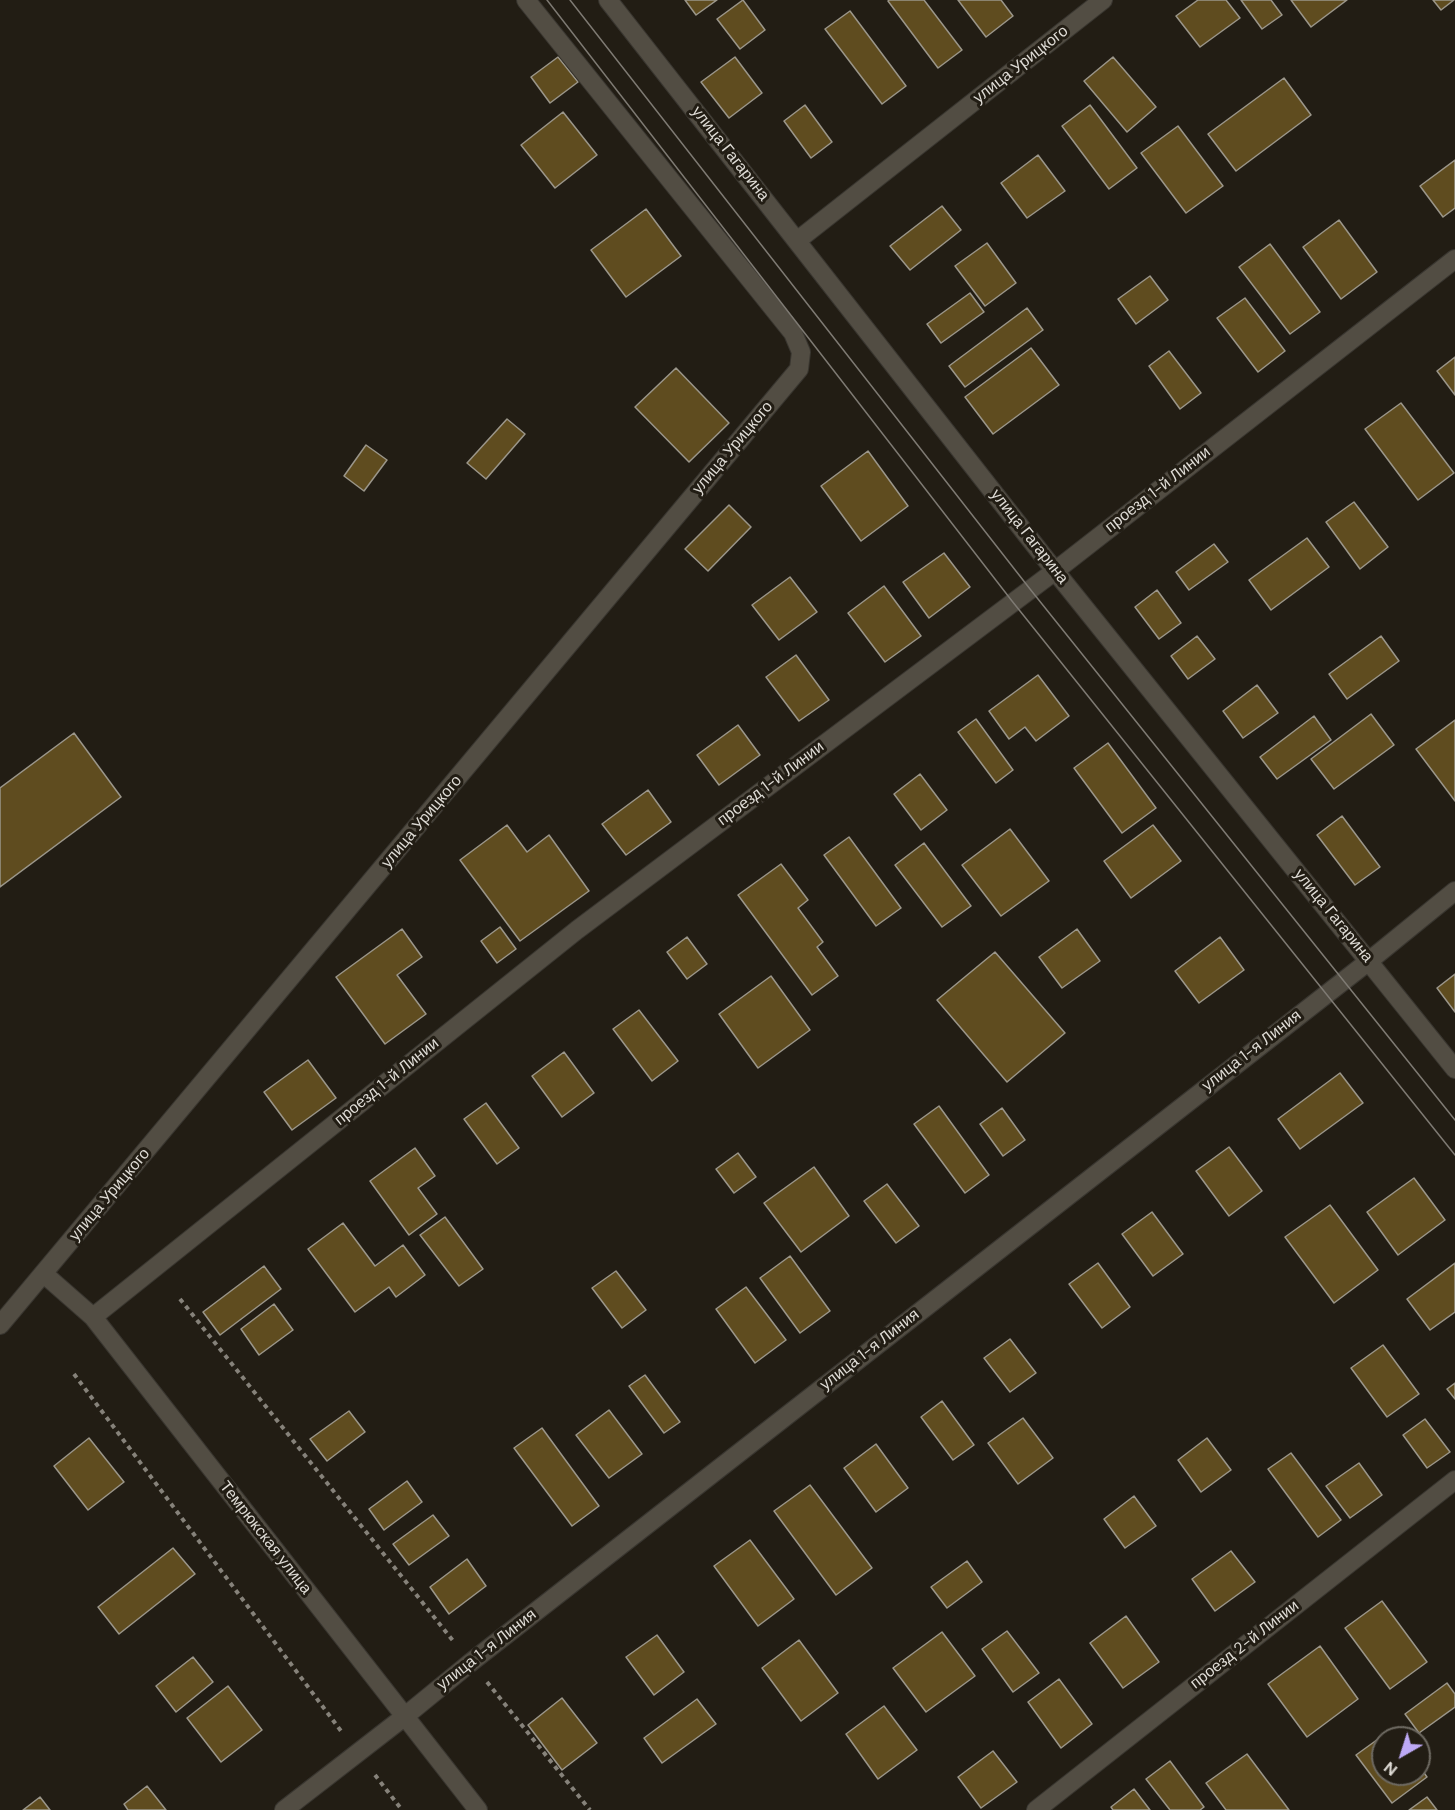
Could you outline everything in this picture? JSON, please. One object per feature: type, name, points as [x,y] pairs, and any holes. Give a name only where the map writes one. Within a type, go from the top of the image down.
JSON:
[{"type":"street","name":"улица Урицкого","points":[[44,1274],[799,369],[801,352],[793,333],[526,0]]},
{"type":"street","name":"улица Гагарина","points":[[608,0],[798,240],[1054,571],[1455,1069]]},
{"type":"street","name":"улица Урицкого","points":[[798,240],[1103,0]]},
{"type":"street","name":"проезд 1-й Линии","points":[[93,1317],[578,930],[1054,571],[1455,260]]},
{"type":"street","name":"улица 1-я Линия","points":[[284,1810],[404,1717],[470,1662],[1369,961],[1455,891]]},
{"type":"street","name":"Темрюкская улица","points":[[44,1274],[93,1317],[478,1810]]},
{"type":"street","points":[[0,1325],[44,1274]]},
{"type":"street","name":"проезд 2-й Линии","points":[[1035,1810],[1455,1480]]},
{"type":"path","points":[[180,1299],[590,1810]]},
{"type":"path","points":[[74,1374],[402,1810]]},
{"type":"building","points":[[685,0],[717,0],[696,15]]},
{"type":"building","points":[[743,0],[765,30],[740,49],[717,19]]},
{"type":"building","points":[[889,0],[924,0],[962,50],[938,68]]},
{"type":"building","points":[[958,0],[1001,0],[1013,16],[986,37]]},
{"type":"building","points":[[1198,0],[1226,0],[1240,18],[1200,47],[1176,16]]},
{"type":"building","points":[[1241,0],[1271,0],[1282,15],[1262,29]]},
{"type":"building","points":[[1291,0],[1347,0],[1311,27]]},
{"type":"building","points":[[1433,0],[1454,0],[1441,10]]},
{"type":"building","points":[[850,11],[906,86],[882,104],[825,29]]},
{"type":"building","points":[[558,57],[578,82],[550,103],[531,77]]},
{"type":"building","points":[[735,57],[762,93],[729,118],[701,82]]},
{"type":"building","points":[[1113,57],[1156,107],[1127,132],[1084,81]]},
{"type":"building","points":[[1284,78],[1311,115],[1236,171],[1208,134]]},
{"type":"building","points":[[805,105],[832,142],[811,158],[784,121]]},
{"type":"building","points":[[1090,105],[1137,168],[1109,189],[1062,126]]},
{"type":"building","points":[[563,112],[597,155],[555,188],[521,145]]},
{"type":"building","points":[[1178,126],[1223,186],[1186,213],[1141,153]]},
{"type":"building","points":[[1038,155],[1065,191],[1027,218],[1001,183]]},
{"type":"building","points":[[1455,160],[1455,208],[1443,217],[1420,186]]},
{"type":"building","points":[[942,206],[961,230],[910,270],[890,246]]},
{"type":"building","points":[[646,209],[681,256],[626,297],[591,250]]},
{"type":"building","points":[[1339,220],[1377,272],[1341,299],[1303,247]]},
{"type":"building","points":[[987,243],[1016,283],[985,306],[955,266]]},
{"type":"building","points":[[1270,244],[1320,312],[1290,334],[1239,267]]},
{"type":"building","points":[[1150,276],[1168,300],[1136,324],[1118,299]]},
{"type":"building","points":[[970,293],[984,312],[941,343],[927,324]]},
{"type":"building","points":[[1245,298],[1285,351],[1258,372],[1217,318]]},
{"type":"building","points":[[1027,308],[1043,330],[965,387],[949,366]]},
{"type":"building","points":[[1031,348],[1059,385],[993,434],[965,397]]},
{"type":"building","points":[[1169,351],[1201,393],[1180,409],[1149,366]]},
{"type":"building","points":[[1455,357],[1455,395],[1437,371]]},
{"type":"building","points":[[676,368],[729,423],[689,462],[635,407]]},
{"type":"building","points":[[1401,403],[1454,473],[1418,500],[1365,429]]},
{"type":"building","points":[[507,419],[525,434],[486,479],[467,463]]},
{"type":"building","points":[[366,445],[387,460],[364,491],[344,476]]},
{"type":"building","points":[[868,451],[908,506],[861,541],[821,486]]},
{"type":"building","points":[[1354,502],[1388,547],[1360,569],[1326,522]]},
{"type":"building","points":[[729,505],[751,527],[708,571],[685,549]]},
{"type":"building","points":[[1307,538],[1329,567],[1271,610],[1249,580]]},
{"type":"building","points":[[1214,544],[1228,562],[1189,590],[1176,572]]},
{"type":"building","points":[[944,553],[970,587],[929,618],[903,582]]},
{"type":"building","points":[[790,577],[817,612],[779,640],[752,605]]},
{"type":"building","points":[[884,586],[921,636],[885,662],[848,613]]},
{"type":"building","points":[[1157,590],[1181,623],[1159,639],[1135,607]]},
{"type":"building","points":[[1197,636],[1215,659],[1188,679],[1171,656]]},
{"type":"building","points":[[1381,636],[1399,661],[1347,699],[1329,674]]},
{"type":"building","points":[[796,655],[829,700],[799,721],[766,677]]},
{"type":"building","points":[[1038,675],[1069,716],[1036,741],[1025,727],[1009,739],[989,711]]},
{"type":"building","points":[[1257,685],[1278,713],[1243,738],[1223,711]]},
{"type":"building","points":[[1371,714],[1394,745],[1334,789],[1311,759]]},
{"type":"building","points":[[1314,716],[1331,740],[1277,779],[1260,757]]},
{"type":"building","points":[[976,719],[1013,770],[996,783],[958,732]]},
{"type":"building","points":[[1455,720],[1455,801],[1416,749]]},
{"type":"building","points":[[738,725],[760,755],[719,785],[697,755]]},
{"type":"building","points":[[74,733],[121,797],[0,887],[0,788]]},
{"type":"building","points":[[1108,743],[1156,808],[1122,833],[1074,768]]},
{"type":"building","points":[[920,774],[947,810],[921,830],[894,794]]},
{"type":"building","points":[[648,790],[671,822],[626,855],[602,824]]},
{"type":"building","points":[[1342,816],[1380,867],[1355,885],[1317,835]]},
{"type":"building","points":[[507,825],[527,852],[549,835],[589,891],[520,941],[460,860]]},
{"type":"building","points":[[1153,825],[1181,861],[1131,898],[1104,861]]},
{"type":"building","points":[[1010,829],[1049,881],[1001,916],[962,865]]},
{"type":"building","points":[[849,837],[901,908],[876,926],[824,855]]},
{"type":"building","points":[[924,843],[971,906],[942,927],[895,865]]},
{"type":"building","points":[[781,864],[808,900],[798,908],[823,942],[817,947],[838,976],[812,995],[738,895]]},
{"type":"building","points":[[500,927],[516,949],[497,963],[481,941]]},
{"type":"building","points":[[402,929],[422,957],[397,975],[426,1014],[385,1044],[336,977]]},
{"type":"building","points":[[1077,929],[1100,961],[1062,988],[1039,957]]},
{"type":"building","points":[[687,937],[707,964],[687,979],[667,952]]},
{"type":"building","points":[[1220,937],[1244,970],[1199,1003],[1175,971]]},
{"type":"building","points":[[995,952],[1065,1033],[1007,1082],[937,1000]]},
{"type":"building","points":[[1455,974],[1455,1012],[1437,988]]},
{"type":"building","points":[[771,976],[810,1030],[758,1068],[719,1014]]},
{"type":"building","points":[[639,1010],[678,1061],[652,1081],[613,1029]]},
{"type":"building","points":[[564,1052],[594,1093],[562,1117],[532,1076]]},
{"type":"building","points":[[308,1060],[336,1098],[292,1130],[264,1092]]},
{"type":"building","points":[[1340,1073],[1363,1103],[1300,1149],[1278,1119]]},
{"type":"building","points":[[486,1103],[519,1148],[497,1164],[464,1119]]},
{"type":"building","points":[[939,1106],[989,1175],[965,1193],[914,1124]]},
{"type":"building","points":[[1002,1108],[1025,1140],[1003,1156],[980,1124]]},
{"type":"building","points":[[1229,1147],[1262,1191],[1229,1216],[1196,1171]]},
{"type":"building","points":[[415,1148],[435,1176],[418,1188],[437,1214],[409,1235],[370,1181]]},
{"type":"building","points":[[738,1153],[756,1177],[734,1193],[716,1169]]},
{"type":"building","points":[[814,1167],[849,1216],[801,1252],[764,1203]]},
{"type":"building","points":[[1414,1178],[1445,1220],[1398,1255],[1367,1212]]},
{"type":"building","points":[[887,1184],[919,1226],[896,1243],[864,1201]]},
{"type":"building","points":[[1330,1205],[1378,1270],[1334,1303],[1285,1237]]},
{"type":"building","points":[[1152,1212],[1183,1254],[1153,1276],[1122,1234]]},
{"type":"building","points":[[445,1217],[483,1269],[459,1286],[420,1235]]},
{"type":"building","points":[[343,1223],[375,1266],[403,1245],[425,1275],[396,1297],[389,1287],[355,1312],[308,1249]]},
{"type":"building","points":[[790,1256],[830,1311],[800,1333],[760,1278]]},
{"type":"building","points":[[1098,1263],[1130,1307],[1102,1328],[1069,1284]]},
{"type":"building","points":[[1455,1263],[1455,1312],[1430,1330],[1407,1299]]},
{"type":"building","points":[[264,1266],[281,1289],[220,1335],[203,1312]]},
{"type":"building","points":[[616,1271],[646,1310],[622,1328],[592,1288]]},
{"type":"building","points":[[746,1287],[786,1340],[755,1363],[716,1309]]},
{"type":"building","points":[[274,1304],[293,1330],[259,1355],[241,1329]]},
{"type":"building","points":[[1010,1339],[1036,1373],[1010,1392],[984,1358]]},
{"type":"building","points":[[1383,1345],[1419,1394],[1387,1417],[1351,1368]]},
{"type":"building","points":[[645,1375],[680,1422],[664,1433],[629,1386]]},
{"type":"building","points":[[1455,1383],[1455,1399],[1447,1389]]},
{"type":"building","points":[[942,1401],[974,1445],[953,1460],[921,1417]]},
{"type":"building","points":[[609,1410],[642,1454],[609,1478],[576,1435]]},
{"type":"building","points":[[349,1411],[365,1432],[327,1461],[310,1439]]},
{"type":"building","points":[[1023,1418],[1053,1458],[1018,1484],[988,1443]]},
{"type":"building","points":[[1425,1419],[1450,1452],[1427,1468],[1403,1435]]},
{"type":"building","points":[[542,1428],[599,1506],[572,1526],[514,1448]]},
{"type":"building","points":[[89,1438],[124,1482],[88,1510],[54,1466]]},
{"type":"building","points":[[1207,1438],[1231,1470],[1201,1492],[1178,1460]]},
{"type":"building","points":[[876,1444],[908,1488],[876,1512],[844,1468]]},
{"type":"building","points":[[1291,1453],[1341,1520],[1318,1537],[1268,1469]]},
{"type":"building","points":[[1359,1463],[1382,1495],[1350,1518],[1326,1486]]},
{"type":"building","points":[[407,1481],[422,1502],[384,1530],[369,1509]]},
{"type":"building","points":[[810,1485],[872,1568],[836,1595],[774,1511]]},
{"type":"building","points":[[1134,1496],[1156,1526],[1125,1548],[1104,1519]]},
{"type":"building","points":[[433,1515],[449,1536],[409,1565],[393,1544]]},
{"type":"building","points":[[750,1540],[794,1599],[758,1626],[714,1566]]},
{"type":"building","points":[[173,1548],[195,1574],[119,1634],[98,1607]]},
{"type":"building","points":[[1231,1551],[1255,1582],[1215,1611],[1192,1579]]},
{"type":"building","points":[[467,1559],[486,1586],[449,1614],[430,1587]]},
{"type":"building","points":[[967,1561],[982,1582],[947,1608],[931,1587]]},
{"type":"building","points":[[1382,1601],[1427,1662],[1390,1689],[1345,1628]]},
{"type":"building","points":[[1126,1616],[1159,1662],[1123,1688],[1090,1643]]},
{"type":"building","points":[[1007,1631],[1039,1673],[1013,1692],[982,1649]]},
{"type":"building","points":[[942,1632],[975,1676],[926,1712],[893,1668]]},
{"type":"building","points":[[657,1635],[684,1672],[654,1695],[626,1657]]},
{"type":"building","points":[[799,1640],[838,1693],[801,1721],[762,1668]]},
{"type":"building","points":[[1320,1646],[1358,1699],[1307,1737],[1268,1684]]},
{"type":"building","points":[[193,1657],[213,1682],[176,1712],[156,1686]]},
{"type":"building","points":[[1059,1679],[1092,1724],[1061,1748],[1028,1702]]},
{"type":"building","points":[[1447,1683],[1455,1694],[1455,1707],[1429,1726],[1414,1726],[1405,1714]]},
{"type":"building","points":[[228,1686],[262,1730],[221,1762],[187,1718]]},
{"type":"building","points":[[562,1698],[597,1743],[562,1770],[528,1725]]},
{"type":"building","points":[[697,1699],[716,1724],[662,1763],[644,1738]]},
{"type":"building","points":[[884,1706],[917,1750],[878,1779],[846,1734]]},
{"type":"building","points":[[1371,1744],[1371,1775],[1356,1755]]},
{"type":"building","points":[[993,1751],[1017,1782],[981,1808],[958,1777]]},
{"type":"building","points":[[1247,1754],[1289,1810],[1226,1810],[1206,1783]]},
{"type":"building","points":[[1170,1761],[1204,1807],[1200,1810],[1170,1810],[1146,1779]]},
{"type":"building","points":[[147,1786],[166,1810],[128,1810],[124,1804]]},
{"type":"building","points":[[1379,1786],[1415,1786],[1392,1803]]},
{"type":"building","points":[[1134,1789],[1150,1810],[1113,1810],[1111,1807]]},
{"type":"building","points":[[40,1797],[50,1810],[23,1810]]},
{"type":"building","points":[[1427,1797],[1437,1810],[1409,1810]]},
{"type":"tram line","points":[[547,0],[1012,601],[1455,1155]]},
{"type":"tram line","points":[[570,0],[1030,589],[1455,1120]]}]
